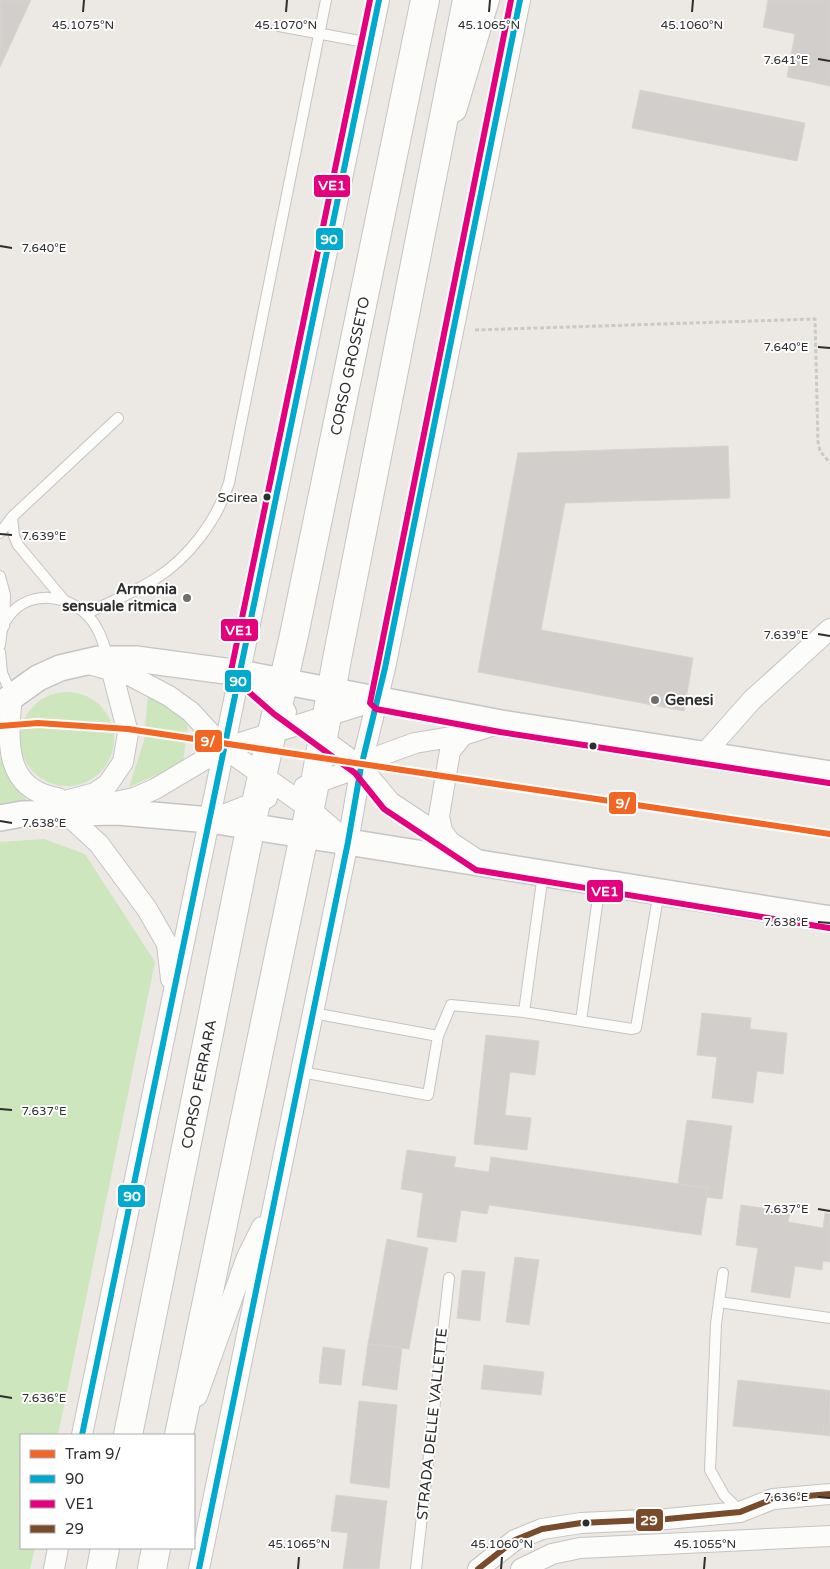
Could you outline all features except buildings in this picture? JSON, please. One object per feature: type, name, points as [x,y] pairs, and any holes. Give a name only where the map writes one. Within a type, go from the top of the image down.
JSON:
[{"type":"main road","name":"CORSO GROSSETO","points":[[273,732],[425,0]]},
{"type":"main road","points":[[179,1434],[310,809],[321,718],[467,0]]},
{"type":"main road","name":"CORSO FERRARA","points":[[128,1434],[257,801],[273,732]]},
{"type":"main road","points":[[101,1569],[105,1549]]},
{"type":"main road","points":[[152,1569],[156,1549]]},
{"type":"street","points":[[82,1434],[379,0]]},
{"type":"street","points":[[426,201],[464,86],[488,0]]},
{"type":"street","points":[[199,1569],[348,842],[361,767],[378,700],[520,0]]},
{"type":"street","points":[[704,754],[752,700],[830,629]]},
{"type":"street","points":[[171,1011],[171,966],[167,944],[162,934],[105,851],[57,803],[30,786],[13,763],[9,746],[6,701],[45,675],[81,663],[110,664],[136,659],[240,673],[281,694],[321,718],[390,802],[479,862]]},
{"type":"street","points":[[110,664],[169,696],[191,712],[224,748],[257,801],[310,809],[361,767],[382,755],[415,743],[464,735],[501,723]]},
{"type":"street","points":[[11,816],[95,793],[108,784],[123,762],[128,733],[110,664]]},
{"type":"street","points":[[281,694],[321,718]]},
{"type":"street","points":[[101,806],[134,798],[155,789],[224,748],[378,700],[501,723],[830,774]]},
{"type":"street","points":[[451,843],[442,831],[439,816],[450,752],[464,735]]},
{"type":"street","points":[[57,803],[210,820],[257,801],[287,792],[348,842],[830,919]]},
{"type":"street","points":[[57,803],[101,806],[144,813]]},
{"type":"street","points":[[183,1434],[247,1257],[276,1198]]},
{"type":"street","points":[[478,1569],[515,1540],[542,1529],[581,1523],[667,1519],[740,1512],[774,1500],[830,1494]]},
{"type":"street","points":[[740,1512],[740,1541]]},
{"type":"street","points":[[522,1569],[552,1554],[580,1548],[830,1536]]},
{"type":"street","points":[[54,1569],[58,1549]]},
{"type":"lane","points":[[86,614],[148,584],[165,572],[204,532],[222,501],[229,482],[326,0]]},
{"type":"lane","points":[[279,26],[370,43]]},
{"type":"lane","points":[[0,532],[12,516],[118,418]]},
{"type":"lane","points":[[12,516],[12,527],[18,545],[63,599],[86,614],[99,634],[110,664]]},
{"type":"lane","points":[[0,576],[5,595],[4,626],[0,646]]},
{"type":"lane","points":[[4,626],[15,611],[31,600],[49,596],[63,599]]},
{"type":"lane","points":[[0,652],[6,701]]},
{"type":"lane","points":[[524,1012],[544,872]]},
{"type":"lane","points":[[581,1020],[600,882]]},
{"type":"lane","points":[[301,1072],[428,1095],[438,1036],[451,1005],[524,1012],[632,1029],[636,1028],[659,891]]},
{"type":"lane","points":[[313,1013],[438,1036]]},
{"type":"lane","points":[[723,1272],[719,1302],[710,1470],[724,1495],[740,1512]]},
{"type":"lane","name":"STRADA DELLE VALLETTE","points":[[416,1569],[449,1278]]},
{"type":"lane","points":[[719,1302],[830,1318]]},
{"type":"path","points":[[453,331],[814,319],[818,442],[820,451],[830,463]]},
{"type":"green space","points":[[67,692],[85,696],[100,706],[110,721],[114,739],[110,757],[100,772],[85,782],[67,786],[49,782],[34,772],[24,757],[20,739],[24,721],[34,706],[49,696]]},
{"type":"green space","points":[[148,694],[178,713],[188,724],[183,763],[129,787],[144,741]]},
{"type":"green space","points":[[0,756],[12,784],[30,803],[0,806]]},
{"type":"green space","points":[[44,839],[85,854],[155,962],[58,1434],[20,1434],[20,1549],[35,1549],[30,1569],[0,1569],[0,842]]},
{"type":"tram line","name":"9/","points":[[0,726],[38,723],[128,729],[830,834]]},
{"type":"transit line","name":"VE1","points":[[370,0],[231,671],[232,677],[274,714],[355,773],[384,809],[476,870],[829,928]]},
{"type":"transit line","name":"90","points":[[82,1434],[379,0]]},
{"type":"transit line","name":"VE1","points":[[511,0],[370,703],[376,709],[500,732],[829,783]]},
{"type":"transit line","name":"90","points":[[199,1569],[348,842],[361,767],[385,668],[520,0]]},
{"type":"transit line","name":"29","points":[[478,1569],[515,1540],[542,1529],[581,1523],[667,1519],[740,1512],[773,1499],[830,1494]]},
{"type":"place","name":"Scirea","points":[[267,497]]},
{"type":"place","name":"Armonia sensuale ritmica","points":[[187,598]]},
{"type":"place","name":"Genesi","points":[[655,700]]}]
